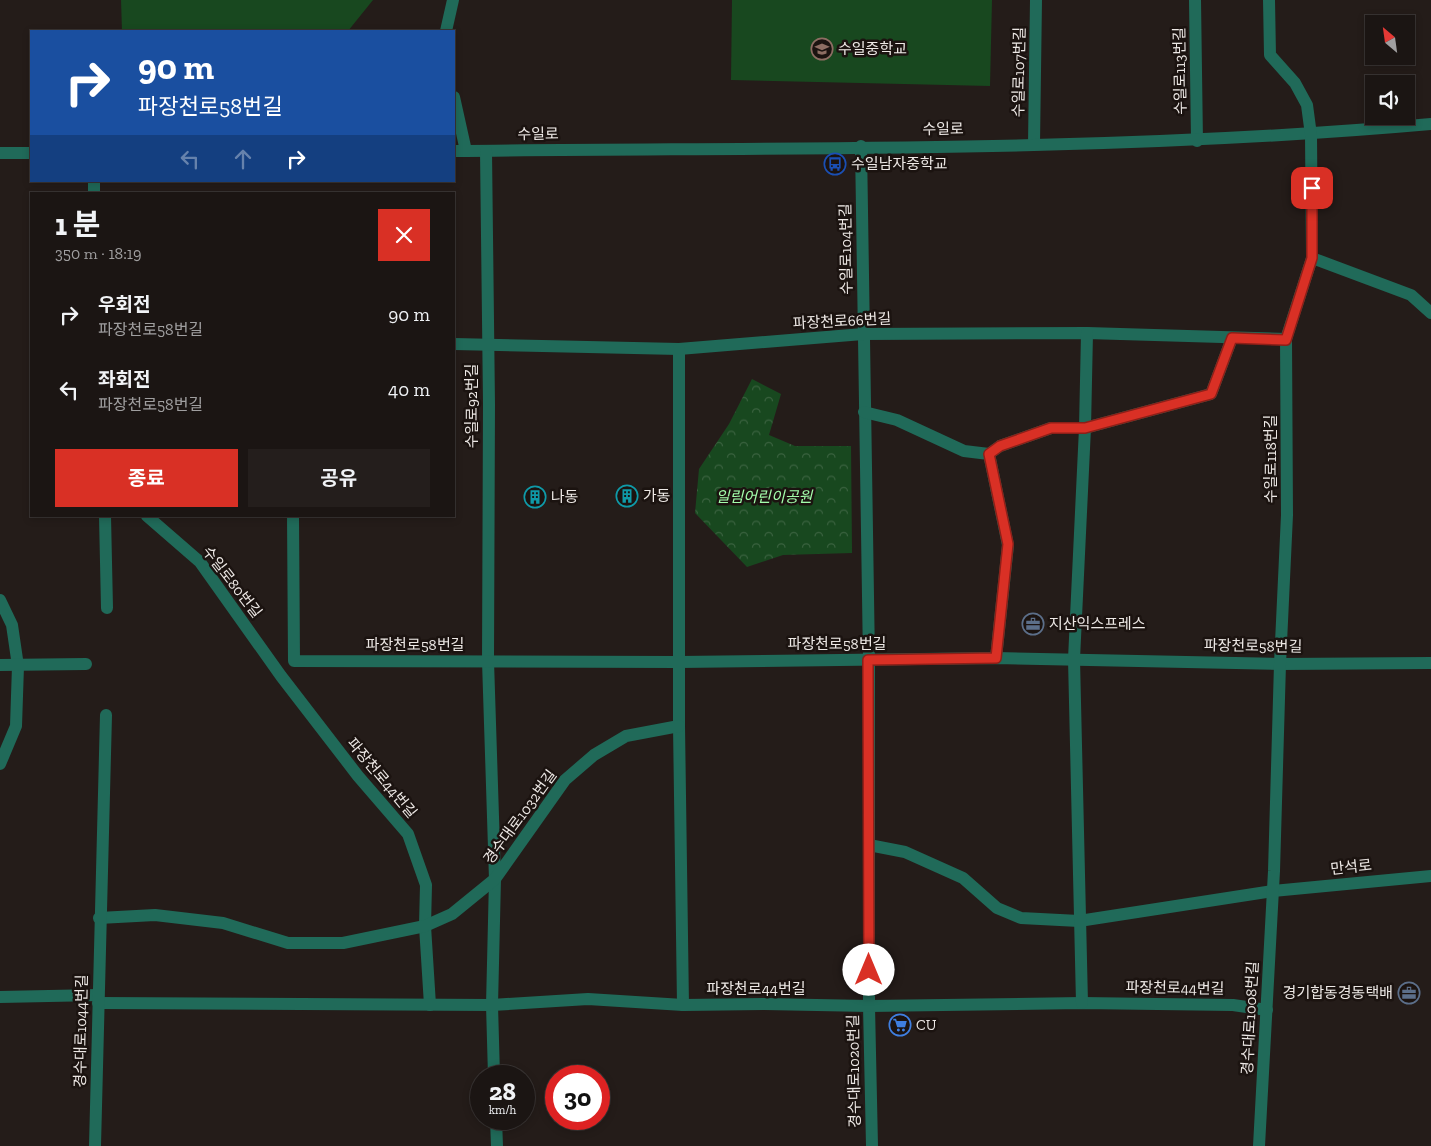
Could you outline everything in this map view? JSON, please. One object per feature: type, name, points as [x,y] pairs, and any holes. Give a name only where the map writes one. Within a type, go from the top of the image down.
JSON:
[{"type":"street","points":[[446,30],[453,0]]},
{"type":"street","name":"수일로107번길","points":[[1034,144],[1036,0]]},
{"type":"street","name":"수일로113번길","points":[[1195,0],[1197,141]]},
{"type":"street","name":"수일로118번길","points":[[1269,0],[1270,55],[1295,83],[1307,105],[1311,135],[1312,258],[1286,340],[1287,515],[1280,664]]},
{"type":"street","points":[[455,106],[460,151]]},
{"type":"street","name":"수일로","points":[[460,151],[1197,141],[1311,135],[1431,124]]},
{"type":"street","name":"수일로104번길","points":[[861,146],[868,660]]},
{"type":"street","name":"수일로92번길","points":[[486,151],[488,661]]},
{"type":"street","points":[[0,153],[30,153]]},
{"type":"street","points":[[1312,258],[1411,295],[1431,313]]},
{"type":"street","points":[[1082,1003],[1074,659],[1085,428],[1086,333]]},
{"type":"street","name":"파장천로66번길","points":[[455,344],[679,349],[863,334],[1086,333],[1286,340]]},
{"type":"street","points":[[864,412],[897,420],[964,451],[989,454],[1000,446],[1051,428],[1085,428],[1211,394],[1232,338]]},
{"type":"street","points":[[679,349],[679,726],[683,1006]]},
{"type":"street","points":[[989,454],[1008,544],[996,658]]},
{"type":"street","points":[[105,517],[107,608]]},
{"type":"street","name":"수일로80번길","points":[[148,517],[200,562],[281,676]]},
{"type":"street","name":"파장천로58번길","points":[[293,517],[294,661],[679,662],[996,658],[1280,664],[1431,663]]},
{"type":"street","points":[[0,600],[12,625],[18,666],[16,726],[0,764]]},
{"type":"street","name":"경수대로1020번길","points":[[868,660],[869,1006],[872,1146]]},
{"type":"street","name":"경수대로1032번길","points":[[488,661],[495,879],[492,1005],[494,1065]]},
{"type":"street","points":[[0,666],[86,664]]},
{"type":"street","name":"경수대로1008번길","points":[[1259,1146],[1274,891],[1280,664]]},
{"type":"street","name":"파장천로44번길","points":[[281,676],[358,776],[408,834],[426,885],[425,926],[430,1004]]},
{"type":"street","name":"경수대로1044번길","points":[[95,1146],[106,715]]},
{"type":"street","name":"경수대로1032번길","points":[[495,879],[565,780],[594,755],[626,736],[679,726]]},
{"type":"street","points":[[869,845],[905,852],[962,878],[997,908],[1021,918],[1079,921],[1274,891]]},
{"type":"street","name":"만석로","points":[[1274,891],[1431,876]]},
{"type":"street","points":[[100,918],[156,915],[223,923],[288,943],[343,943],[425,926],[452,914],[495,879]]},
{"type":"street","name":"파장천로44번길","points":[[0,997],[492,1005],[588,999],[683,1006],[1082,1003],[1233,1005],[1267,1010]]},
{"type":"street","points":[[496,1130],[496,1146]]},
{"type":"green space","points":[[121,0],[373,0],[349,30],[122,30]]},
{"type":"green space","points":[[732,0],[992,0],[990,86],[731,80]]},
{"type":"green space","name":"일림어린이공원","points":[[752,379],[781,394],[769,435],[795,446],[851,446],[852,553],[783,555],[747,567],[695,513],[699,469],[729,424]]},
{"type":"place","name":"수일중학교","points":[[822,49]]},
{"type":"place","name":"수일남자중학교","points":[[835,164]]},
{"type":"place","name":"가동","points":[[627,496]]},
{"type":"place","name":"나동","points":[[535,497]]},
{"type":"place","name":"지산익스프레스","points":[[1033,624]]},
{"type":"place","name":"경기합동경동택배","points":[[1409,993]]},
{"type":"place","name":"CU","points":[[900,1025]]},
{"type":"route","points":[[869,970],[868,660],[970,660],[996,658],[1008,544],[989,454],[1000,446],[1051,428],[1085,428],[1211,394],[1232,338],[1286,340],[1312,258],[1312,188]]}]
